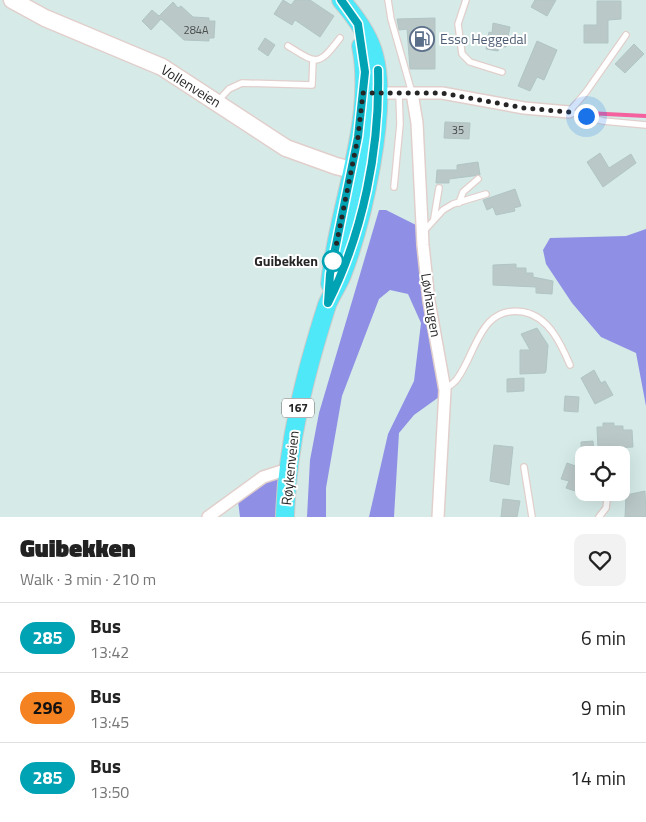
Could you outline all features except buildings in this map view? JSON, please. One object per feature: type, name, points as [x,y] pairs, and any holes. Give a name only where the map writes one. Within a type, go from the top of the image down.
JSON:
[{"type":"main road","name":"Vollenveien","points":[[12,0],[45,18],[162,67],[286,148],[360,172]]},
{"type":"main road","name":"Røykenveien","points":[[285,517],[290,449],[300,400],[328,303],[342,275],[351,247],[360,172],[377,128],[371,93],[378,70],[374,52],[341,0]]},
{"type":"street","points":[[371,93],[442,93],[524,108],[569,112]]},
{"type":"street","name":"Løvhaugen","points":[[412,93],[417,123],[422,233],[430,301],[445,390],[438,517]]},
{"type":"street","points":[[208,517],[263,477],[288,469]]},
{"type":"lane","points":[[388,0],[391,20],[412,93]]},
{"type":"lane","points":[[466,0],[458,24],[462,54],[470,62],[502,72]]},
{"type":"lane","points":[[626,35],[586,92],[569,112],[603,121],[646,125]]},
{"type":"lane","points":[[288,46],[313,60],[326,57],[340,38]]},
{"type":"lane","points":[[217,102],[229,89],[242,83],[312,85],[313,60]]},
{"type":"lane","points":[[394,187],[400,124],[399,94]]},
{"type":"lane","points":[[459,203],[463,192],[478,180]]},
{"type":"lane","points":[[434,220],[439,188]]},
{"type":"lane","points":[[422,233],[443,210],[486,194]]},
{"type":"lane","points":[[445,390],[457,380],[475,341],[489,322],[515,310],[531,313],[546,323],[560,342],[570,365]]},
{"type":"lane","points":[[524,467],[532,517]]},
{"type":"lane","points":[[599,517],[606,508],[607,501]]},
{"type":"shaded area","points":[[379,210],[386,210],[420,227],[439,397],[414,415],[399,433],[394,517],[369,517],[388,434],[414,381],[421,323],[408,294],[390,290],[379,299],[342,396],[326,488],[326,517],[307,517],[310,460],[319,413]]},
{"type":"shaded area","points":[[646,229],[646,406],[636,353],[601,337],[572,303],[546,264],[543,250],[550,238],[626,236]]},
{"type":"shaded area","points":[[279,475],[278,517],[240,517],[238,501]]},
{"type":"waterway","name":"Guibekken","points":[[586,113],[646,116]]},
{"type":"bus line","name":"285","points":[[341,0],[358,24],[365,72],[362,113],[330,274],[328,303],[342,275],[361,211],[377,128],[378,70]]},
{"type":"place","name":"Esso Heggedal","points":[[422,39]]},
{"type":"place","name":"Guibekken","points":[[333,261]]},
{"type":"route","points":[[333,261],[358,137],[363,93],[442,93],[475,97],[524,108],[569,112],[586,116]]}]
